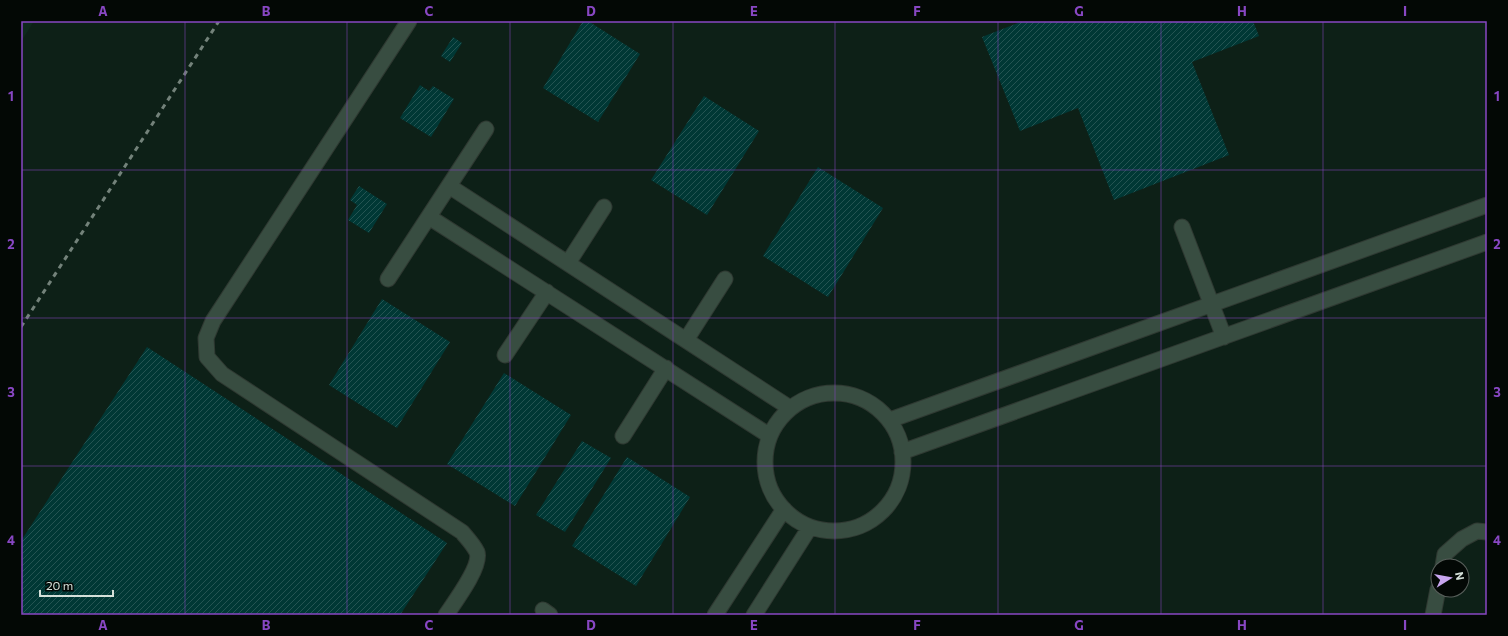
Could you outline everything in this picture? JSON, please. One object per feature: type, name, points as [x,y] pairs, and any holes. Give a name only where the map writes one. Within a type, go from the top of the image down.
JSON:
[{"type":"lane","points":[[409,21],[214,321],[206,338],[206,357],[222,374],[462,532],[477,553],[477,562],[465,585],[446,615]]},
{"type":"lane","points":[[388,279],[486,129]]},
{"type":"lane","points":[[449,186],[790,408]]},
{"type":"lane","points":[[890,420],[1487,205]]},
{"type":"lane","points":[[568,263],[604,207]]},
{"type":"lane","points":[[429,217],[770,436]]},
{"type":"lane","points":[[1182,227],[1224,337]]},
{"type":"lane","points":[[902,452],[1487,242]]},
{"type":"lane","points":[[686,340],[725,279]]},
{"type":"lane","points":[[505,355],[547,292]]},
{"type":"lane","points":[[623,436],[666,368]]},
{"type":"lane","points":[[836,392],[866,400],[879,409],[890,420],[897,434],[904,464],[901,480],[896,494],[887,507],[876,518],[848,530],[832,531],[810,527],[790,515],[784,509],[771,490],[766,475],[765,460],[767,444],[770,436],[781,417],[790,408],[806,398],[836,392]]},
{"type":"lane","points":[[715,615],[784,509]]},
{"type":"lane","points":[[754,615],[810,527]]},
{"type":"lane","points":[[1444,558],[1445,554],[1462,539],[1477,531],[1487,532]]},
{"type":"lane","points":[[1433,615],[1436,598]]},
{"type":"shaded area","points":[[21,21],[34,21],[21,42]]},
{"type":"building","points":[[583,21],[588,21],[640,54],[598,122],[543,88]]},
{"type":"building","points":[[1023,21],[1253,21],[1259,36],[1192,62],[1229,155],[1114,200],[1078,108],[1020,131],[982,37]]},
{"type":"building","points":[[453,37],[462,43],[450,62],[441,56]]},
{"type":"building","points":[[420,85],[429,91],[433,86],[454,99],[431,137],[400,118]]},
{"type":"building","points":[[704,96],[759,131],[707,215],[651,180]]},
{"type":"building","points":[[818,167],[883,208],[828,297],[763,256]]},
{"type":"building","points":[[359,186],[387,204],[369,233],[348,220],[357,205],[350,200]]},
{"type":"building","points":[[382,299],[450,342],[397,428],[329,385]]},
{"type":"building","points":[[147,347],[447,543],[400,615],[21,615],[21,541]]},
{"type":"building","points":[[504,373],[571,415],[515,506],[447,464]]},
{"type":"building","points":[[582,441],[611,458],[565,532],[536,515]]},
{"type":"building","points":[[627,457],[690,497],[636,586],[572,546]]},
{"type":"railway","points":[[21,327],[219,21]]}]
